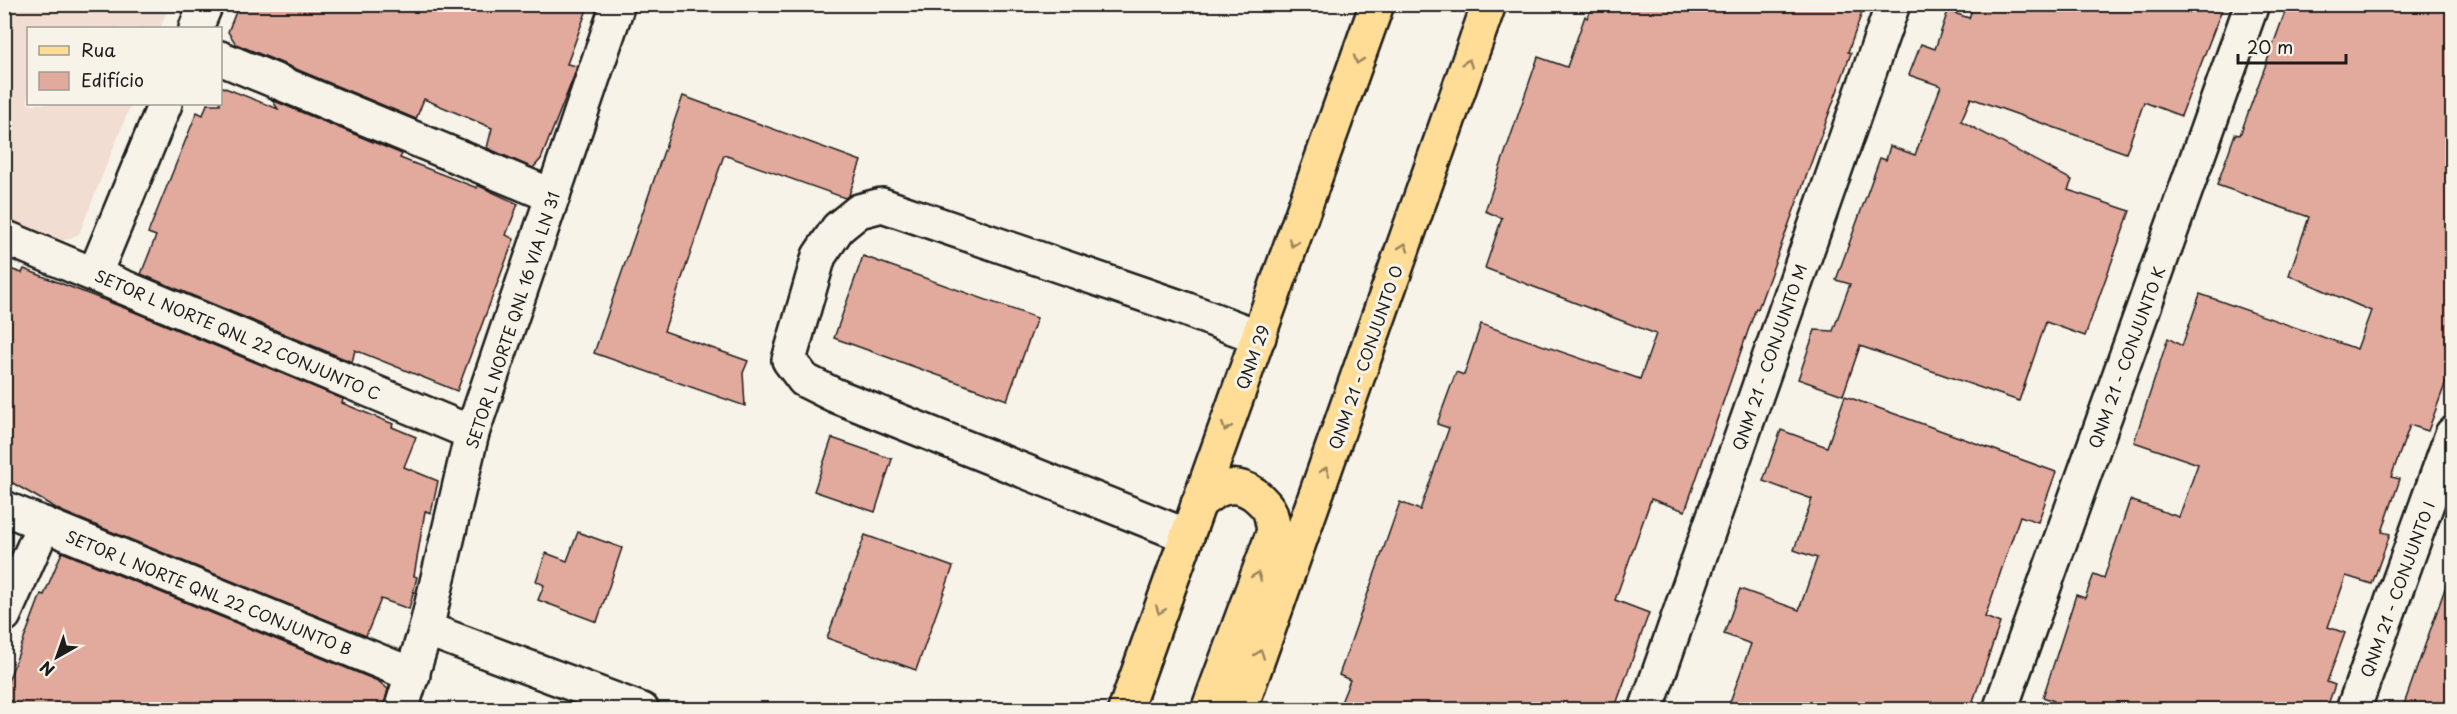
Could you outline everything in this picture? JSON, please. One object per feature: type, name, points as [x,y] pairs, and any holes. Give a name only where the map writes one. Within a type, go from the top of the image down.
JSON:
[{"type":"main road","name":"QNM 29","points":[[1125,710],[1377,4]]},
{"type":"main road","name":"QNM 21 - CONJUNTO O","points":[[1240,710],[1489,4]]},
{"type":"main road","points":[[1198,504],[1211,493],[1225,486],[1247,489],[1270,511],[1274,531],[1208,710]]},
{"type":"street","points":[[196,27],[206,4]]},
{"type":"street","name":"SETOR L NORTE QNL 16 VIA LN 31","points":[[401,710],[426,629],[472,433],[618,4]]},
{"type":"street","name":"QNM 21 - CONJUNTO M","points":[[1646,710],[1893,4]]},
{"type":"street","name":"QNM 21 - CONJUNTO K","points":[[2000,710],[2252,4]]},
{"type":"street","points":[[222,59],[553,196]]},
{"type":"street","points":[[95,273],[165,105]]},
{"type":"street","points":[[1187,536],[834,395],[804,380],[789,360],[819,256],[838,228],[859,211],[882,205],[1178,306],[1259,338]]},
{"type":"street","name":"SETOR L NORTE QNL 22 CONJUNTO C","points":[[4,237],[95,273],[472,433]]},
{"type":"street","name":"QNM 21 - CONJUNTO I","points":[[2353,710],[2452,434]]},
{"type":"street","name":"SETOR L NORTE QNL 22 CONJUNTO B","points":[[4,508],[413,675]]},
{"type":"street","points":[[4,615],[44,524]]},
{"type":"street","points":[[426,629],[642,710]]},
{"type":"shaded area","points":[[164,4],[167,12],[160,27],[27,27],[27,105],[131,105],[79,234],[53,245],[5,226],[4,5]]},
{"type":"building","points":[[239,4],[589,4],[567,64],[577,66],[574,76],[541,159],[533,168],[487,148],[492,128],[424,99],[416,119],[236,44],[228,32]]},
{"type":"building","points":[[1593,4],[1865,4],[1848,52],[1851,53],[1758,309],[1756,308],[1685,511],[1651,499],[1615,600],[1649,613],[1614,710],[1338,710],[1350,680],[1339,675],[1400,502],[1420,510],[1449,428],[1437,424],[1456,372],[1464,375],[1481,324],[1640,379],[1656,334],[1485,268],[1502,218],[1485,211],[1538,57],[1567,67],[1585,16],[1587,18]]},
{"type":"building","points":[[1974,4],[2224,4],[2181,116],[2144,102],[2126,153],[1971,98],[1961,121],[2072,180],[2068,190],[2130,211],[2085,336],[2046,322],[2019,401],[1860,346],[1843,395],[1798,379],[1815,330],[1833,331],[1850,284],[1836,280],[1880,158],[1886,160],[1890,146],[1915,155],[1941,86],[1909,75],[1921,44],[1935,49],[1948,11],[1969,18]]},
{"type":"building","points":[[2288,4],[2452,4],[2452,365],[2428,431],[2410,425],[2391,477],[2400,479],[2382,532],[2390,534],[2372,584],[2346,576],[2328,627],[2345,633],[2327,682],[2335,685],[2326,710],[2051,710],[2054,701],[2043,697],[2076,595],[2085,598],[2094,574],[2104,578],[2130,500],[2179,517],[2198,464],[2134,442],[2168,338],[2182,346],[2200,294],[2357,349],[2371,311],[2289,275],[2309,217],[2217,185],[2235,134],[2240,135]]},
{"type":"building","points":[[222,87],[278,109],[272,100],[402,154],[400,158],[477,188],[477,185],[518,204],[506,235],[514,239],[457,391],[355,350],[352,362],[141,274],[156,236],[148,233],[197,112],[203,115],[207,105],[222,105]]},
{"type":"building","points":[[683,96],[861,161],[849,195],[845,198],[724,155],[664,331],[748,361],[743,373],[745,406],[594,353]]},
{"type":"building","points":[[863,256],[1037,318],[1007,400],[834,338]]},
{"type":"building","points":[[4,267],[22,273],[24,269],[127,309],[343,399],[342,403],[393,424],[392,427],[416,437],[404,467],[438,481],[431,513],[425,511],[414,576],[417,577],[409,609],[381,599],[366,636],[61,511],[4,478]]},
{"type":"building","points":[[1845,396],[2056,472],[2038,522],[2020,516],[1985,617],[2000,623],[1970,710],[1727,710],[1751,644],[1724,634],[1740,589],[1799,610],[1817,558],[1794,550],[1812,499],[1763,481],[1781,430],[1827,447]]},
{"type":"building","points":[[832,438],[892,459],[875,512],[814,491]]},
{"type":"building","points":[[578,532],[622,548],[597,622],[538,600],[544,585],[536,581],[546,553],[567,561]]},
{"type":"building","points":[[865,535],[953,567],[916,670],[827,638]]},
{"type":"building","points":[[62,552],[378,681],[388,689],[383,710],[4,710],[4,692],[41,594],[44,595]]},
{"type":"building","points":[[2448,580],[2452,580],[2452,710],[2402,710]]}]
